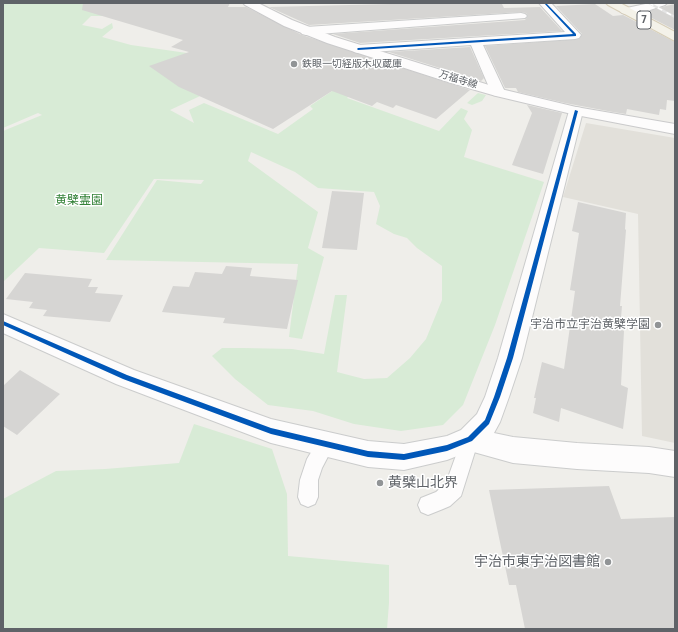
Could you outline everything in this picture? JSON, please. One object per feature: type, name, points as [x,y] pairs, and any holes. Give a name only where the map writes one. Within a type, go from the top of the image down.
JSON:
[{"type":"main road","name":"7","points":[[612,3],[675,37]]},
{"type":"street","name":"万福寺線","points":[[249,3],[306,31],[358,49],[498,92],[576,111],[675,129]]},
{"type":"street","points":[[358,49],[575,34],[545,3]]},
{"type":"street","points":[[531,4],[550,3]]},
{"type":"street","points":[[626,11],[647,8],[661,3]]},
{"type":"street","points":[[306,31],[520,16],[511,5]]},
{"type":"street","points":[[486,19],[502,39]]},
{"type":"street","points":[[475,41],[498,92]]},
{"type":"street","points":[[3,323],[125,377],[271,431],[368,454],[404,457],[447,448],[470,439],[487,422],[497,397],[510,358],[576,111]]},
{"type":"street","points":[[470,439],[513,450],[577,456],[649,460],[675,464]]},
{"type":"lane","points":[[428,505],[443,500],[454,489],[470,439]]},
{"type":"lane","points":[[308,497],[309,480],[314,465],[325,445]]},
{"type":"shaded area","name":"宇治市立宇治黄檗学園","points":[[586,123],[675,138],[675,443],[642,436],[638,214],[563,197]]},
{"type":"green space","name":"黄檗霊園","points":[[3,3],[97,3],[105,16],[91,16],[82,25],[102,29],[112,23],[113,28],[102,37],[131,45],[194,54],[239,78],[170,110],[194,123],[189,110],[204,103],[278,134],[313,109],[310,106],[360,72],[366,76],[347,98],[439,131],[461,108],[468,111],[464,119],[472,130],[464,157],[544,182],[495,325],[463,405],[443,425],[401,431],[354,424],[313,411],[268,405],[235,379],[212,356],[222,348],[292,349],[324,354],[335,295],[347,295],[337,372],[364,379],[387,378],[410,358],[426,339],[442,300],[442,266],[417,248],[407,238],[394,234],[376,224],[380,206],[374,192],[318,188],[295,172],[251,152],[248,161],[318,212],[308,248],[324,257],[302,339],[289,337],[298,264],[106,260],[157,180],[201,184],[204,180],[154,179],[104,253],[39,248],[3,282],[3,131],[42,115],[38,113],[3,128]]},
{"type":"green space","points":[[478,93],[486,95],[482,101],[472,105],[467,103]]},
{"type":"green space","points":[[194,424],[272,449],[287,494],[288,556],[389,565],[387,629],[3,629],[3,499],[56,471],[179,463]]},
{"type":"building","points":[[83,3],[230,3],[228,7],[246,7],[302,35],[470,90],[436,119],[396,105],[393,108],[377,102],[372,106],[332,91],[273,129],[179,87],[149,66],[189,52],[171,47],[183,40],[82,10]]},
{"type":"building","points":[[493,3],[502,4],[504,8],[540,7],[562,31],[360,43],[333,34],[525,20],[528,16],[526,13],[521,12],[309,25],[269,7]]},
{"type":"building","points":[[595,4],[613,16],[623,15],[675,42],[675,101],[667,100],[666,110],[660,109],[659,115],[627,109],[626,114],[613,112],[518,92],[516,88],[505,88],[485,46],[579,39],[582,34],[556,6]]},
{"type":"building","points":[[675,4],[675,30],[642,13],[666,6]]},
{"type":"building","points":[[470,47],[484,78],[481,81],[389,52]]},
{"type":"building","points":[[527,105],[562,113],[543,174],[512,165],[532,113]]},
{"type":"building","points":[[332,191],[364,193],[357,250],[322,248]]},
{"type":"building","points":[[578,202],[626,213],[620,306],[622,306],[620,329],[624,331],[621,385],[628,388],[623,429],[561,408],[559,422],[533,413],[536,398],[534,398],[542,362],[564,369],[575,291],[570,290],[579,233],[572,231]]},
{"type":"building","points":[[226,266],[252,268],[250,276],[298,280],[287,329],[223,323],[225,318],[162,312],[173,286],[189,287],[195,272],[222,274]]},
{"type":"building","points":[[25,273],[92,279],[88,287],[98,287],[95,293],[123,295],[110,322],[43,316],[47,310],[29,308],[33,302],[6,299]]},
{"type":"building","points":[[20,370],[60,394],[17,435],[3,426],[3,386]]},
{"type":"building","points":[[609,486],[621,519],[675,517],[675,629],[525,629],[516,585],[509,585],[489,490]]},
{"type":"railway","points":[[649,3],[675,17]]},
{"type":"cycle path","points":[[358,49],[575,35],[545,3]]},
{"type":"cycle path","points":[[3,323],[125,377],[271,431],[368,454],[404,457],[447,448],[470,439],[487,422],[497,397],[510,358],[576,111]]},
{"type":"place","name":"鉄眼一切経版木収蔵庫","points":[[294,64]]},
{"type":"place","name":"宇治市立宇治黄檗学園","points":[[658,325]]},
{"type":"place","name":"黄檗山北界","points":[[380,483]]},
{"type":"place","name":"宇治市東宇治図書館","points":[[608,562]]}]
